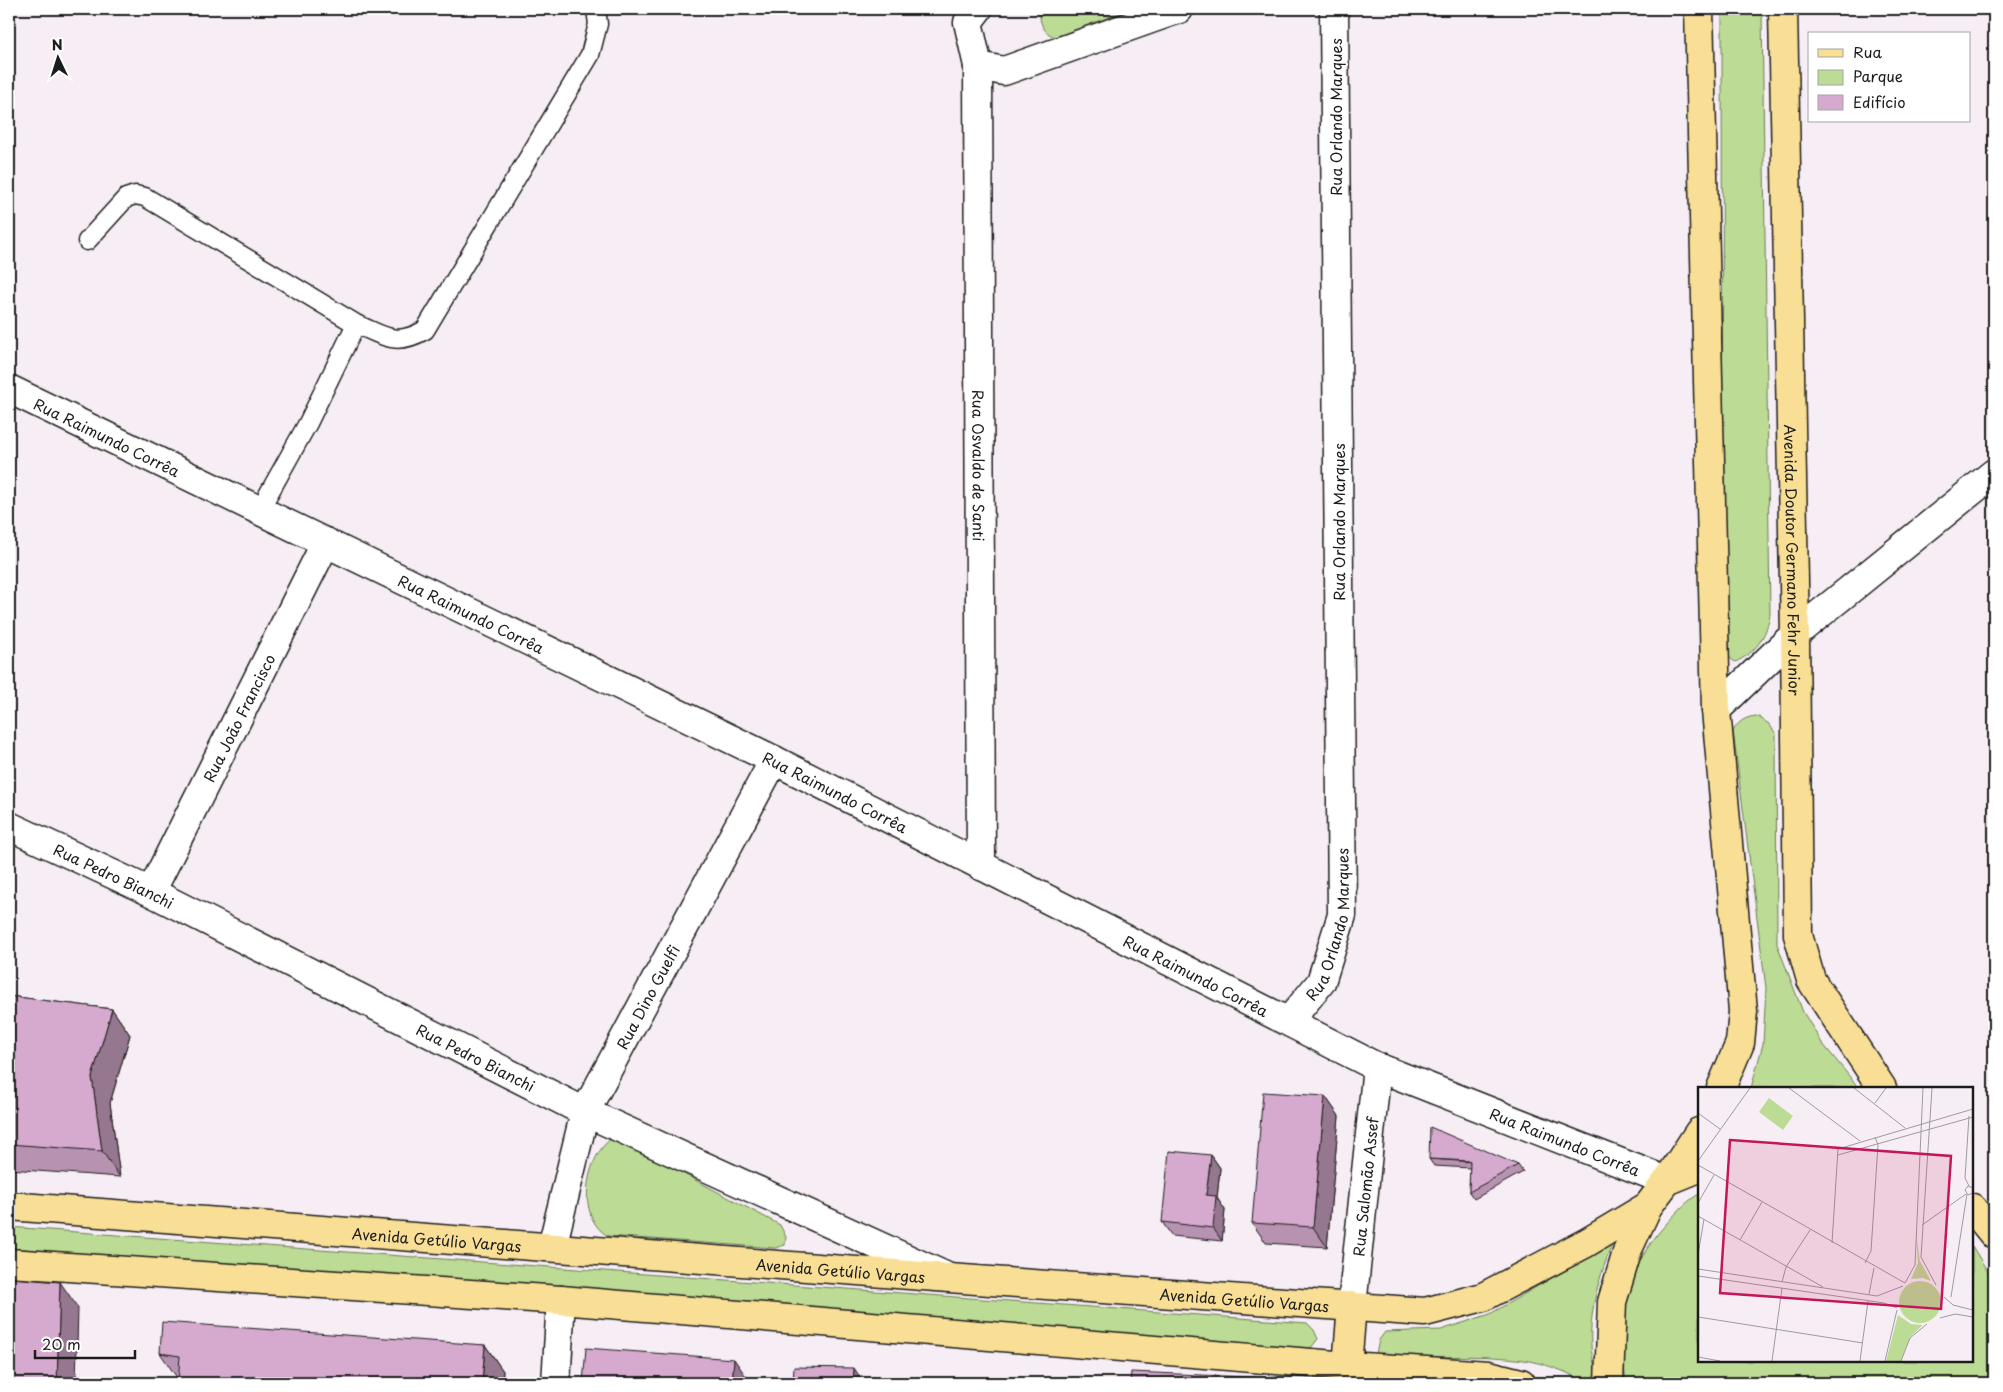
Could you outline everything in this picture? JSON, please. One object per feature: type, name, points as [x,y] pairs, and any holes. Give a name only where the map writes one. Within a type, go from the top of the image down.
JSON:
[{"type":"main road","points":[[1699,9],[1716,710],[1743,1011],[1740,1043],[1721,1087]]},
{"type":"main road","name":"Avenida Doutor Germano Fehr Junior","points":[[1783,9],[1795,634],[1798,935],[1811,980],[1881,1087]]},
{"type":"main road","points":[[1609,1383],[1612,1302],[1628,1249],[1648,1206],[1698,1134]]},
{"type":"main road","points":[[1667,1181],[1698,1168]]},
{"type":"main road","name":"Avenida Getúlio Vargas","points":[[9,1206],[949,1278],[1425,1312],[1483,1297],[1586,1244],[1648,1206]]},
{"type":"main road","points":[[1973,1209],[1994,1235]]},
{"type":"main road","points":[[9,1263],[561,1300],[1347,1374],[1489,1375],[1521,1383]]},
{"type":"main road","points":[[1347,1374],[1352,1306]]},
{"type":"street","name":"Rua Osvaldo de Santi","points":[[978,9],[968,22],[978,66],[981,866]]},
{"type":"street","points":[[978,66],[1004,71],[1179,9]]},
{"type":"street","name":"Rua Orlando Marques","points":[[1289,1021],[1321,982],[1342,915],[1334,9]]},
{"type":"street","name":"Rua Raimundo Corrêa","points":[[9,389],[774,760],[1377,1067],[1667,1181]]},
{"type":"street","points":[[1716,710],[1795,634],[1994,473]]},
{"type":"street","name":"Rua João Francisco","points":[[151,892],[326,542]]},
{"type":"street","name":"Rua Dino Guelfi","points":[[552,1247],[585,1112],[774,760]]},
{"type":"street","name":"Rua Pedro Bianchi","points":[[9,826],[151,892],[585,1112],[949,1278]]},
{"type":"street","name":"Rua Salomão Assef","points":[[1352,1306],[1377,1067]]},
{"type":"street","points":[[556,1383],[561,1300]]},
{"type":"lane","points":[[87,241],[126,198],[135,195],[144,196],[356,324],[391,339],[408,340],[425,330],[590,56],[598,24],[596,9]]},
{"type":"lane","points":[[259,511],[308,423],[356,324]]},
{"type":"green space","points":[[1039,9],[1131,9],[1055,37],[1044,30]]},
{"type":"green space","points":[[1722,9],[1762,9],[1770,614],[1766,630],[1759,643],[1742,659],[1735,662],[1726,655],[1723,643]]},
{"type":"green space","points":[[1757,716],[1769,724],[1776,734],[1777,944],[1803,1012],[1822,1043],[1858,1087],[1751,1087],[1763,1044],[1766,988],[1733,731],[1743,720]]},
{"type":"green space","points":[[614,1137],[780,1225],[786,1237],[785,1245],[775,1248],[608,1236],[598,1227],[591,1215],[588,1201],[588,1186],[596,1157],[604,1145]]},
{"type":"green space","points":[[1698,1195],[1698,1362],[1973,1362],[1973,1248],[1994,1282],[1994,1383],[1626,1383],[1623,1338],[1624,1317],[1633,1277],[1641,1259],[1653,1240],[1690,1200]]},
{"type":"green space","points":[[9,1227],[1307,1323],[1314,1330],[1318,1339],[1309,1350],[9,1248]]},
{"type":"green space","points":[[1613,1242],[1600,1280],[1592,1318],[1591,1350],[1596,1383],[1591,1383],[1549,1366],[1524,1360],[1471,1356],[1382,1359],[1376,1354],[1379,1340],[1385,1332],[1441,1330],[1490,1314]]},
{"type":"building","points":[[9,996],[112,1009],[92,1077],[102,1151],[9,1144]]},
{"type":"building","points":[[1263,1092],[1325,1096],[1313,1227],[1252,1223]]},
{"type":"building","points":[[1430,1127],[1518,1165],[1469,1192],[1470,1161],[1429,1159]]},
{"type":"building","points":[[1169,1151],[1211,1155],[1206,1195],[1216,1196],[1213,1228],[1162,1222]]},
{"type":"building","points":[[9,1278],[60,1282],[57,1383],[9,1383]]},
{"type":"building","points":[[162,1322],[485,1345],[482,1383],[178,1383],[180,1356],[160,1353]]},
{"type":"building","points":[[586,1348],[734,1359],[732,1383],[583,1383]]},
{"type":"building","points":[[794,1367],[854,1368],[853,1383],[793,1383]]},
{"type":"building","points":[[1131,1372],[1269,1378],[1269,1383],[1130,1383]]}]
